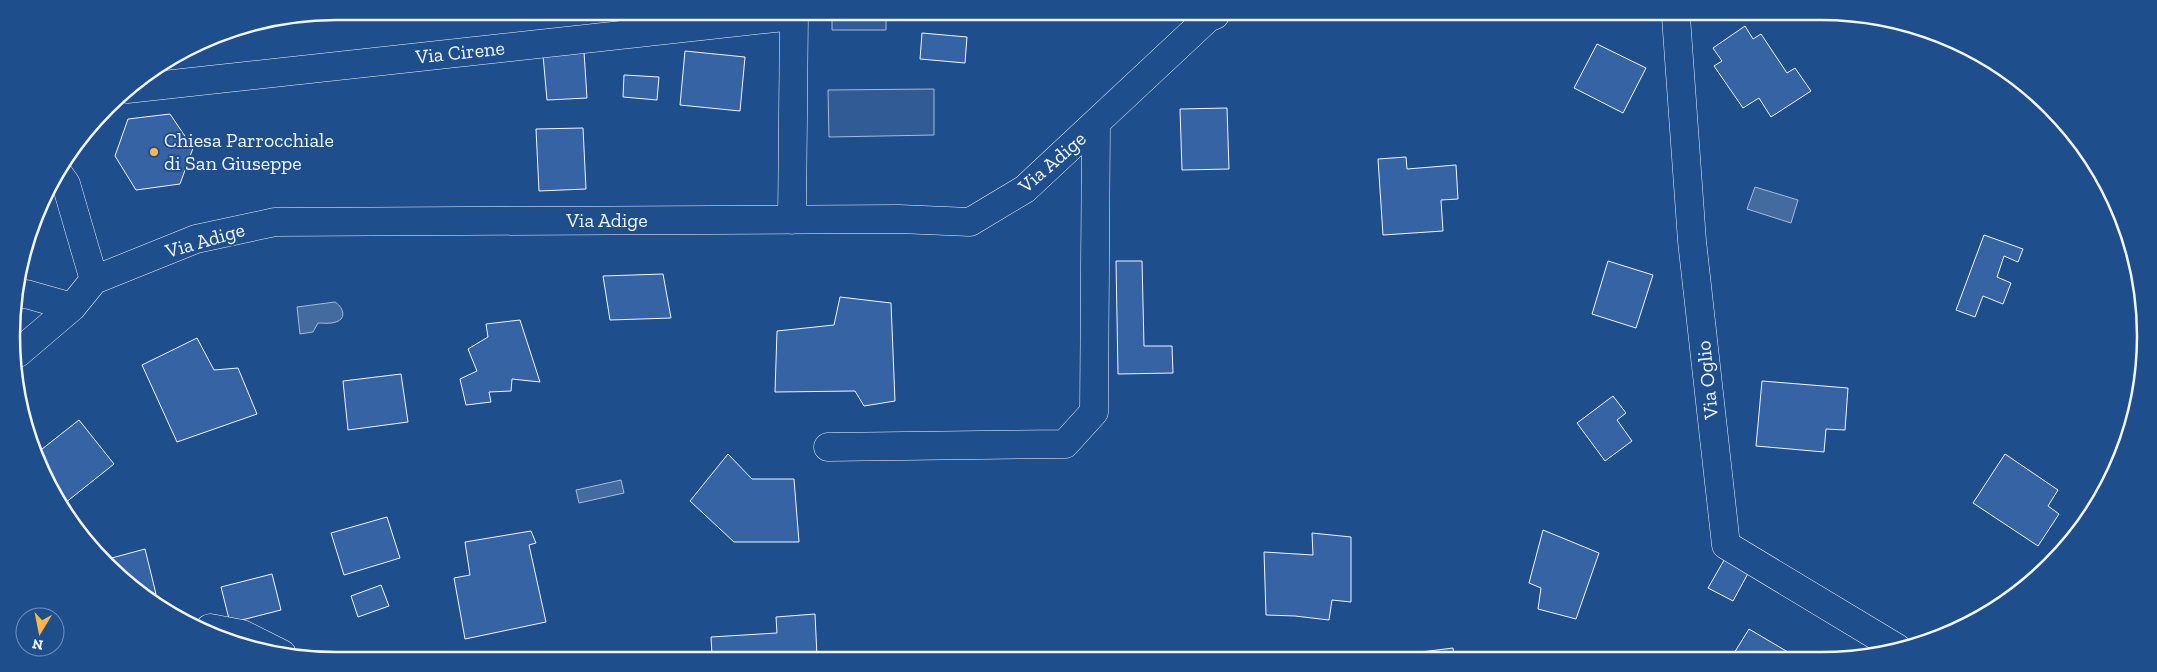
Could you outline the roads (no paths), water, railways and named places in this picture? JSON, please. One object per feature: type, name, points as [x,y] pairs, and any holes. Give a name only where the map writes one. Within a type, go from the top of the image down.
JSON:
[{"type":"street","name":"Via Cirene","points":[[141,87],[749,20]]},
{"type":"street","name":"Via Cirene","points":[[792,220],[794,20]]},
{"type":"street","name":"Via Adige","points":[[94,280],[196,239],[275,222],[899,219],[970,222],[1025,190],[1206,20]]},
{"type":"street","name":"Via Oglio","points":[[1676,20],[1692,241],[1726,544],[1891,644]]},
{"type":"street","name":"Via Adige","points":[[828,447],[1065,444],[1094,412],[1096,123]]},
{"type":"street","points":[[21,351],[72,307],[94,280],[66,184],[62,178]]},
{"type":"street","points":[[23,294],[72,307]]},
{"type":"street","points":[[220,630],[242,634],[258,642]]},
{"type":"place","name":"Chiesa Parrocchiale di San Giuseppe","points":[[154,152]]}]
